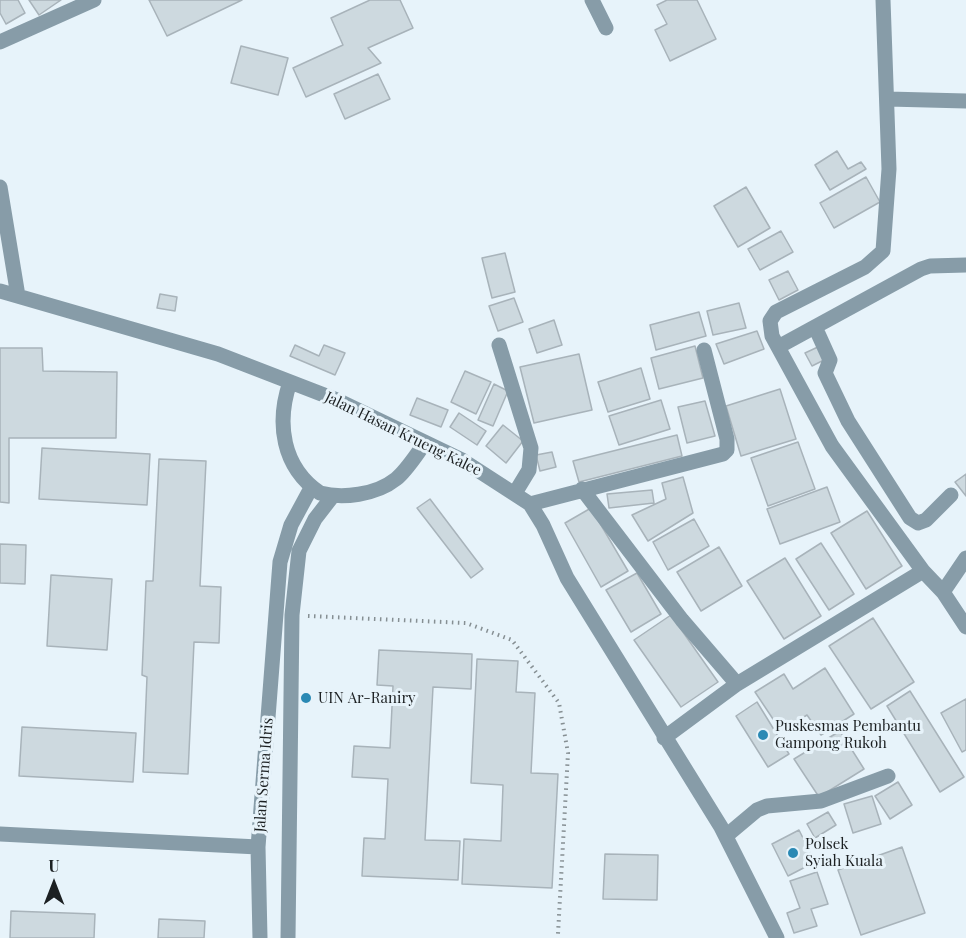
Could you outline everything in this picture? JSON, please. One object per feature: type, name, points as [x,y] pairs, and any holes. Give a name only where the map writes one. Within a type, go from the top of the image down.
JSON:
[{"type":"street","points":[[0,42],[94,0]]},
{"type":"street","points":[[592,0],[606,28]]},
{"type":"street","points":[[883,0],[889,169],[883,251],[865,267],[776,312],[770,326],[778,347],[832,446],[922,571],[943,592],[966,627]]},
{"type":"street","points":[[888,99],[966,101]]},
{"type":"street","points":[[0,187],[18,296]]},
{"type":"street","points":[[778,347],[921,269],[930,266],[966,265]]},
{"type":"street","name":"Jalan Hasan Krueng Kalee","points":[[0,291],[218,354],[290,382],[347,405],[462,460],[530,504],[543,525],[567,578],[726,836],[777,938]]},
{"type":"street","points":[[816,328],[830,360],[825,373],[848,421],[910,518],[918,523],[926,520],[951,495]]},
{"type":"street","points":[[499,345],[531,448],[529,470],[516,493]]},
{"type":"street","points":[[530,504],[723,454],[727,450],[727,440],[704,350]]},
{"type":"street","points":[[290,382],[282,420],[283,435],[287,452],[311,488],[332,497],[360,494],[395,480],[425,443]]},
{"type":"street","name":"Jalan Serma Idris","points":[[0,834],[258,847],[280,562],[291,525],[311,488]]},
{"type":"street","points":[[582,489],[682,620],[737,684]]},
{"type":"street","points":[[288,938],[292,615],[299,551],[315,519],[332,497]]},
{"type":"street","points":[[943,592],[966,558]]},
{"type":"street","points":[[664,738],[737,684],[922,571]]},
{"type":"street","points":[[726,836],[757,810],[767,806],[821,801],[888,776]]},
{"type":"street","points":[[258,847],[260,938]]},
{"type":"path","points":[[292,615],[466,622],[512,640],[559,703],[568,753],[558,934]]},
{"type":"building","points":[[0,0],[18,0],[25,13],[6,24],[0,13]]},
{"type":"building","points":[[29,0],[61,0],[39,15]]},
{"type":"building","points":[[149,0],[242,0],[167,36]]},
{"type":"building","points":[[370,0],[400,0],[413,28],[368,48],[381,63],[306,97],[293,68],[343,45],[331,18]]},
{"type":"building","points":[[667,0],[697,0],[716,39],[670,61],[655,30],[667,24],[657,5]]},
{"type":"building","points":[[241,46],[288,58],[278,95],[231,83]]},
{"type":"building","points":[[378,74],[390,99],[345,119],[334,94]]},
{"type":"building","points":[[837,151],[848,169],[861,162],[866,169],[830,190],[815,165]]},
{"type":"building","points":[[866,177],[880,202],[834,228],[820,203]]},
{"type":"building","points":[[746,187],[770,228],[738,247],[714,206]]},
{"type":"building","points":[[781,231],[793,252],[760,270],[748,249]]},
{"type":"building","points":[[505,253],[515,292],[492,298],[482,258]]},
{"type":"building","points":[[788,271],[798,290],[779,300],[769,280]]},
{"type":"building","points":[[160,294],[177,297],[175,311],[157,308]]},
{"type":"building","points":[[514,298],[523,322],[498,331],[489,306]]},
{"type":"building","points":[[739,303],[746,328],[713,335],[707,311]]},
{"type":"building","points":[[699,312],[706,336],[656,350],[650,325]]},
{"type":"building","points":[[554,320],[562,345],[537,353],[529,329]]},
{"type":"building","points":[[757,331],[764,349],[724,364],[716,344]]},
{"type":"building","points":[[295,345],[319,356],[324,345],[345,353],[335,375],[290,356]]},
{"type":"building","points":[[695,346],[703,378],[659,389],[651,358]]},
{"type":"building","points":[[820,346],[826,359],[812,366],[805,353]]},
{"type":"building","points":[[0,348],[42,348],[43,371],[117,372],[116,438],[9,438],[9,503],[0,502]]},
{"type":"building","points":[[579,354],[592,410],[534,423],[520,367]]},
{"type":"building","points":[[641,368],[650,399],[608,412],[598,382]]},
{"type":"building","points":[[465,371],[491,382],[476,414],[451,402]]},
{"type":"building","points":[[494,384],[508,391],[493,426],[478,420]]},
{"type":"building","points":[[780,389],[796,439],[741,456],[726,406]]},
{"type":"building","points":[[417,398],[448,410],[441,427],[410,415]]},
{"type":"building","points":[[661,400],[670,429],[619,445],[609,416]]},
{"type":"building","points":[[705,401],[715,436],[687,443],[678,407]]},
{"type":"building","points":[[459,413],[486,431],[477,445],[450,427]]},
{"type":"building","points":[[503,425],[523,441],[506,463],[486,446]]},
{"type":"building","points":[[677,435],[682,456],[579,482],[573,461]]},
{"type":"building","points":[[798,442],[815,489],[768,506],[751,458]]},
{"type":"building","points":[[42,448],[150,454],[147,505],[39,499]]},
{"type":"building","points":[[552,452],[556,467],[540,471],[536,455]]},
{"type":"building","points":[[159,459],[206,461],[200,586],[221,587],[219,643],[194,642],[188,774],[143,772],[147,677],[142,675],[146,581],[153,581]]},
{"type":"building","points":[[966,474],[966,496],[955,482]]},
{"type":"building","points":[[683,477],[693,513],[648,541],[632,515],[666,499],[662,483]]},
{"type":"building","points":[[827,487],[840,522],[780,544],[767,509]]},
{"type":"building","points":[[652,490],[654,503],[609,508],[607,494]]},
{"type":"building","points":[[430,499],[483,569],[471,578],[417,508]]},
{"type":"building","points":[[591,508],[628,571],[601,587],[565,523]]},
{"type":"building","points":[[867,511],[902,566],[866,589],[831,533]]},
{"type":"building","points":[[694,519],[709,546],[668,570],[653,542]]},
{"type":"building","points":[[821,543],[854,594],[829,610],[796,559]]},
{"type":"building","points":[[0,544],[26,545],[25,584],[0,583]]},
{"type":"building","points":[[719,547],[742,586],[701,611],[677,572]]},
{"type":"building","points":[[785,558],[821,616],[784,639],[747,581]]},
{"type":"building","points":[[637,573],[661,614],[631,632],[606,590]]},
{"type":"building","points":[[51,575],[112,579],[107,650],[47,646]]},
{"type":"building","points":[[671,615],[718,682],[681,707],[634,640]]},
{"type":"building","points":[[873,618],[914,682],[871,709],[829,646]]},
{"type":"building","points":[[379,650],[472,654],[471,689],[433,687],[425,840],[460,841],[458,880],[362,876],[364,838],[385,839],[388,779],[352,777],[354,746],[390,748],[393,686],[377,685]]},
{"type":"building","points":[[477,659],[518,661],[516,692],[535,693],[531,773],[558,774],[552,888],[462,884],[464,839],[501,841],[503,785],[471,783]]},
{"type":"building","points":[[825,668],[854,714],[821,735],[807,715],[781,731],[755,692],[784,674],[793,689]]},
{"type":"building","points":[[910,691],[964,777],[940,792],[887,706]]},
{"type":"building","points":[[966,699],[966,750],[962,752],[941,713]]},
{"type":"building","name":"Puskesmas Pembantu Gampong Rukoh","points":[[757,702],[789,754],[768,767],[736,716]]},
{"type":"building","points":[[22,727],[136,733],[133,782],[19,776]]},
{"type":"building","points":[[840,731],[864,769],[819,797],[794,759]]},
{"type":"building","points":[[898,782],[912,805],[890,819],[875,796]]},
{"type":"building","points":[[872,796],[881,824],[853,833],[844,804]]},
{"type":"building","points":[[828,812],[836,825],[815,838],[807,824]]},
{"type":"building","name":"Polsek Syiah Kuala","points":[[799,830],[815,862],[788,876],[772,844]]},
{"type":"building","points":[[902,847],[925,913],[861,935],[838,870]]},
{"type":"building","points":[[605,854],[658,855],[657,900],[603,899]]},
{"type":"building","points":[[817,872],[828,904],[811,909],[817,926],[794,933],[787,913],[800,908],[790,881]]},
{"type":"building","points":[[11,911],[95,914],[94,938],[10,938]]},
{"type":"building","points":[[159,919],[205,921],[204,938],[158,938]]},
{"type":"place","name":"UIN Ar-Raniry","points":[[306,698]]},
{"type":"place","name":"Puskesmas Pembantu Gampong Rukoh","points":[[763,735]]},
{"type":"place","name":"Polsek Syiah Kuala","points":[[793,853]]}]
